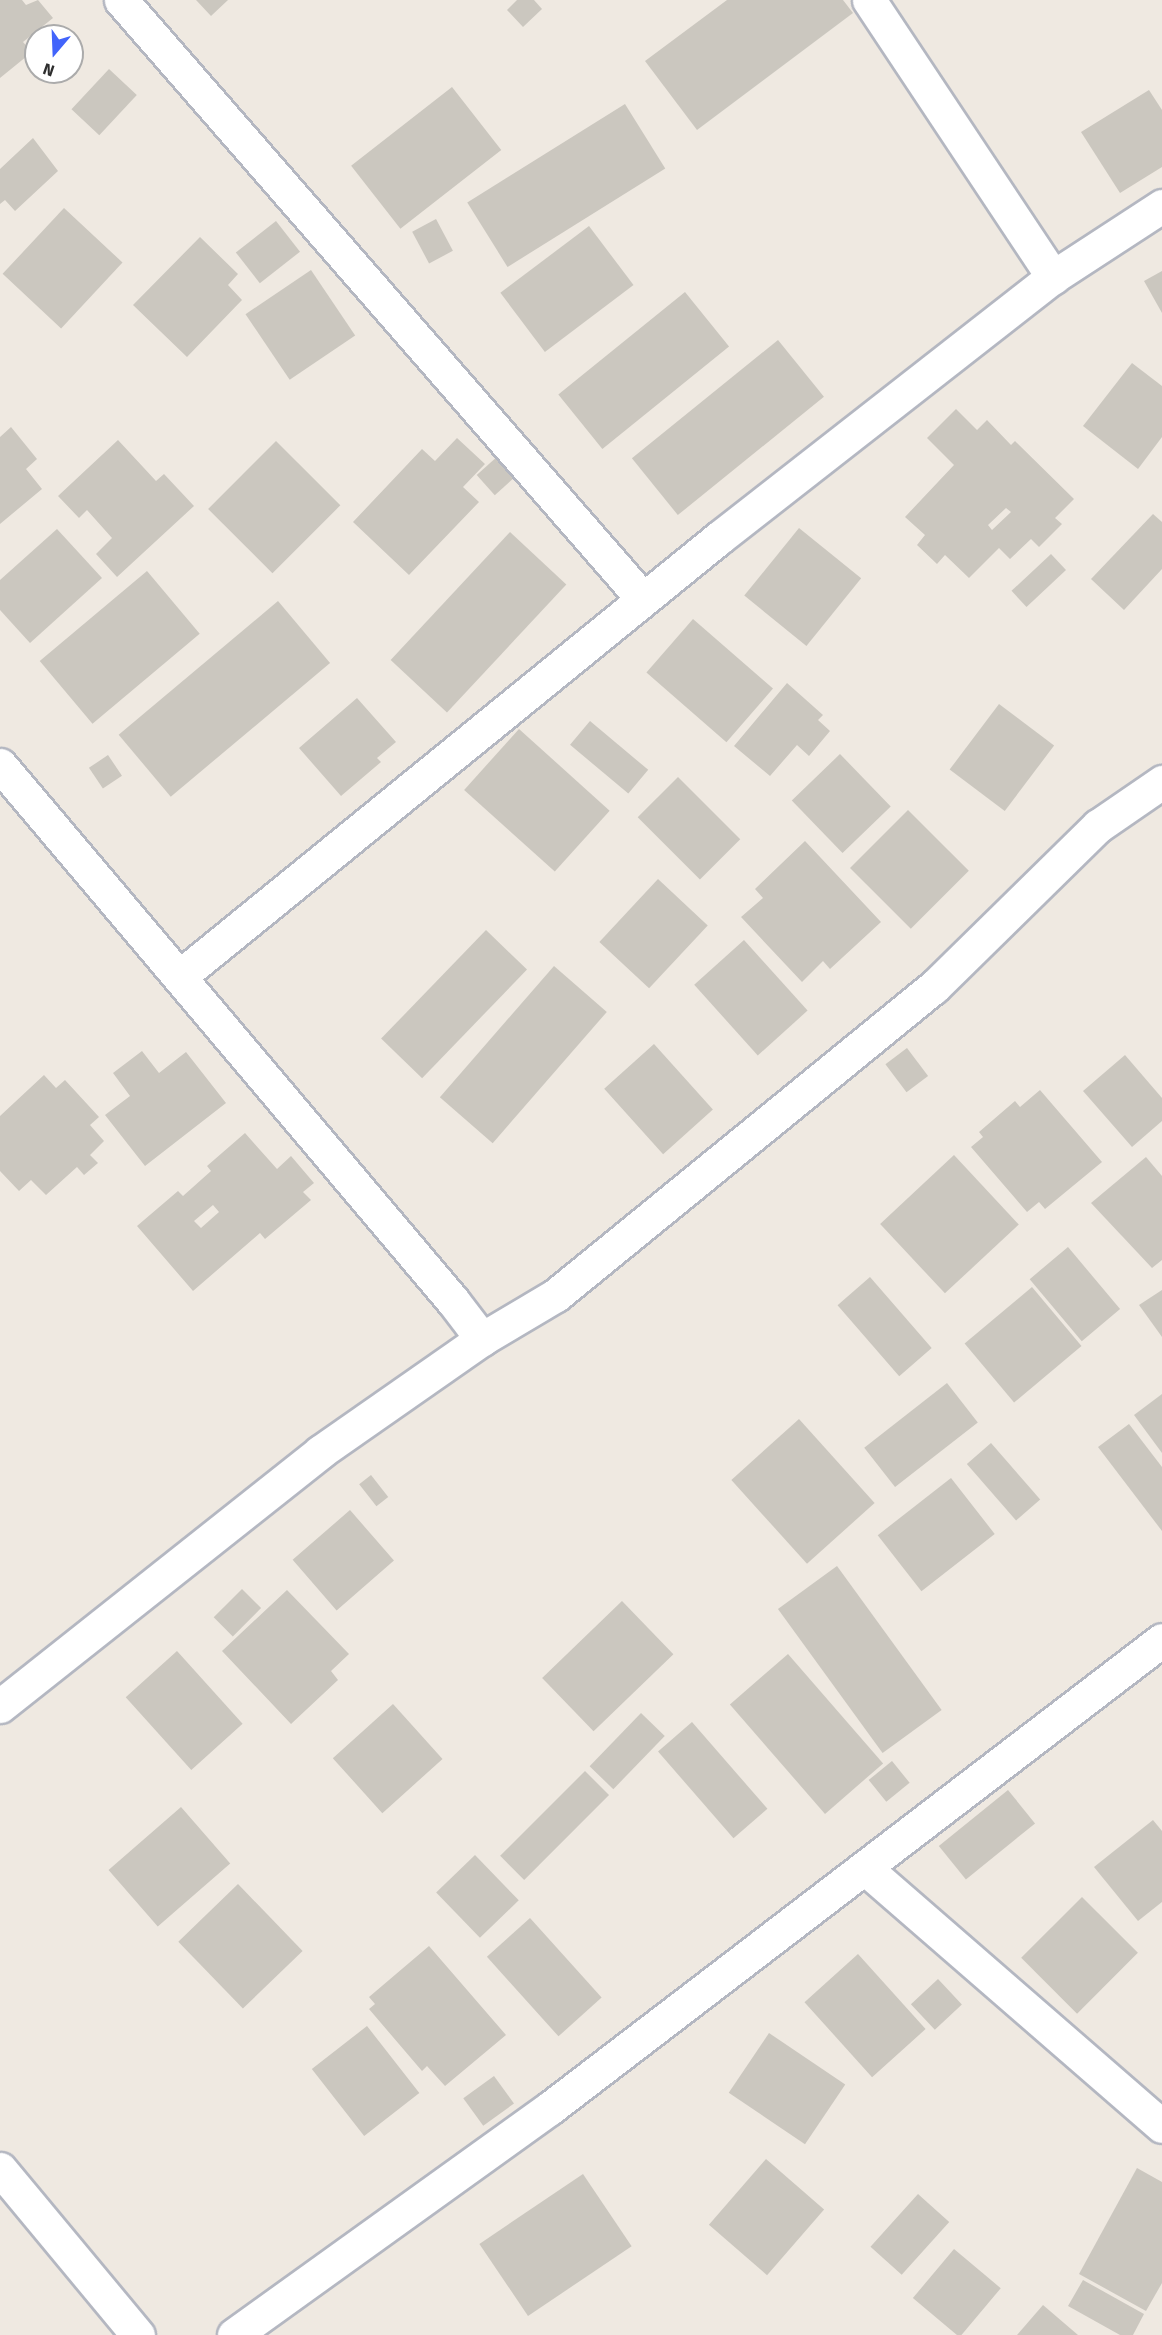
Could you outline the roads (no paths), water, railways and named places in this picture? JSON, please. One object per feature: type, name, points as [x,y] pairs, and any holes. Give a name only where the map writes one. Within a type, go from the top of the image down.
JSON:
[{"type":"street","points":[[121,0],[643,599]]},
{"type":"street","points":[[869,0],[1053,277]]},
{"type":"street","points":[[179,977],[643,599],[1053,277],[1162,206]]},
{"type":"street","points":[[0,765],[482,1339]]},
{"type":"street","points":[[0,1706],[320,1452],[482,1339],[555,1295],[934,987],[1098,826],[1162,782]]},
{"type":"street","points":[[234,2335],[550,2108],[1162,1640]]},
{"type":"street","points":[[865,1868],[1162,2126]]},
{"type":"street","points":[[0,2169],[138,2335]]}]
